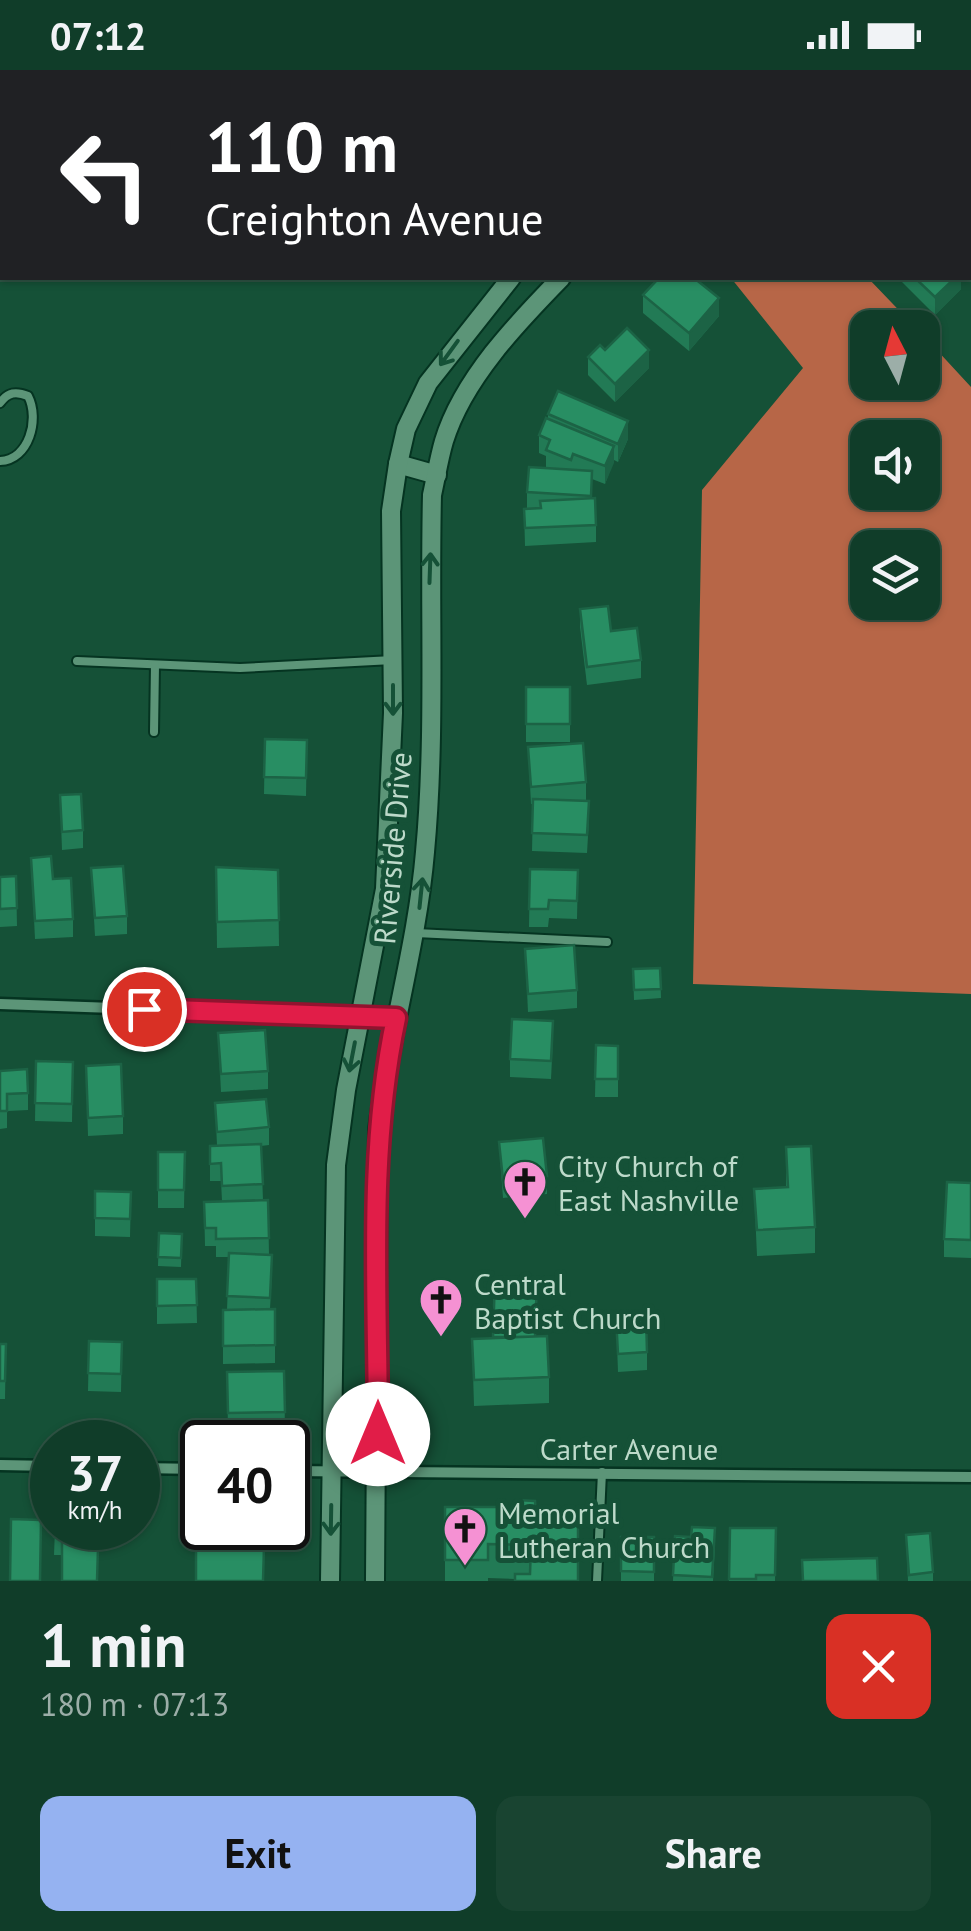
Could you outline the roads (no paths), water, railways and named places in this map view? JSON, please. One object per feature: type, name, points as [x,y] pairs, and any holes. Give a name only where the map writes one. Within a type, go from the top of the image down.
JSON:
[{"type":"street","name":"Riverside Drive","points":[[330,1581],[336,1165],[346,1090],[386,889],[392,796],[392,512],[398,464],[406,429],[428,383],[508,280]]},
{"type":"street","name":"Riverside Drive","points":[[375,1581],[378,1130],[385,1070],[416,934],[426,849],[432,494],[444,438],[472,385],[523,317],[559,280]]},
{"type":"street","points":[[398,464],[437,475]]},
{"type":"street","points":[[0,1004],[396,1018]]},
{"type":"street","points":[[0,1465],[30,1466]]},
{"type":"street","name":"Carter Avenue","points":[[310,1472],[971,1477]]},
{"type":"lane","points":[[0,403],[11,393],[19,392],[28,396],[34,414],[27,445],[16,458],[0,461]]},
{"type":"lane","points":[[78,661],[240,668],[393,660]]},
{"type":"lane","points":[[154,732],[155,665]]},
{"type":"lane","points":[[416,934],[607,942]]},
{"type":"lane","points":[[597,1581],[602,1472]]},
{"type":"place","name":"City Church of East Nashville","points":[[525,1220]]},
{"type":"place","name":"Central Baptist Church","points":[[441,1338]]},
{"type":"place","name":"Memorial Lutheran Church","points":[[465,1567]]}]
